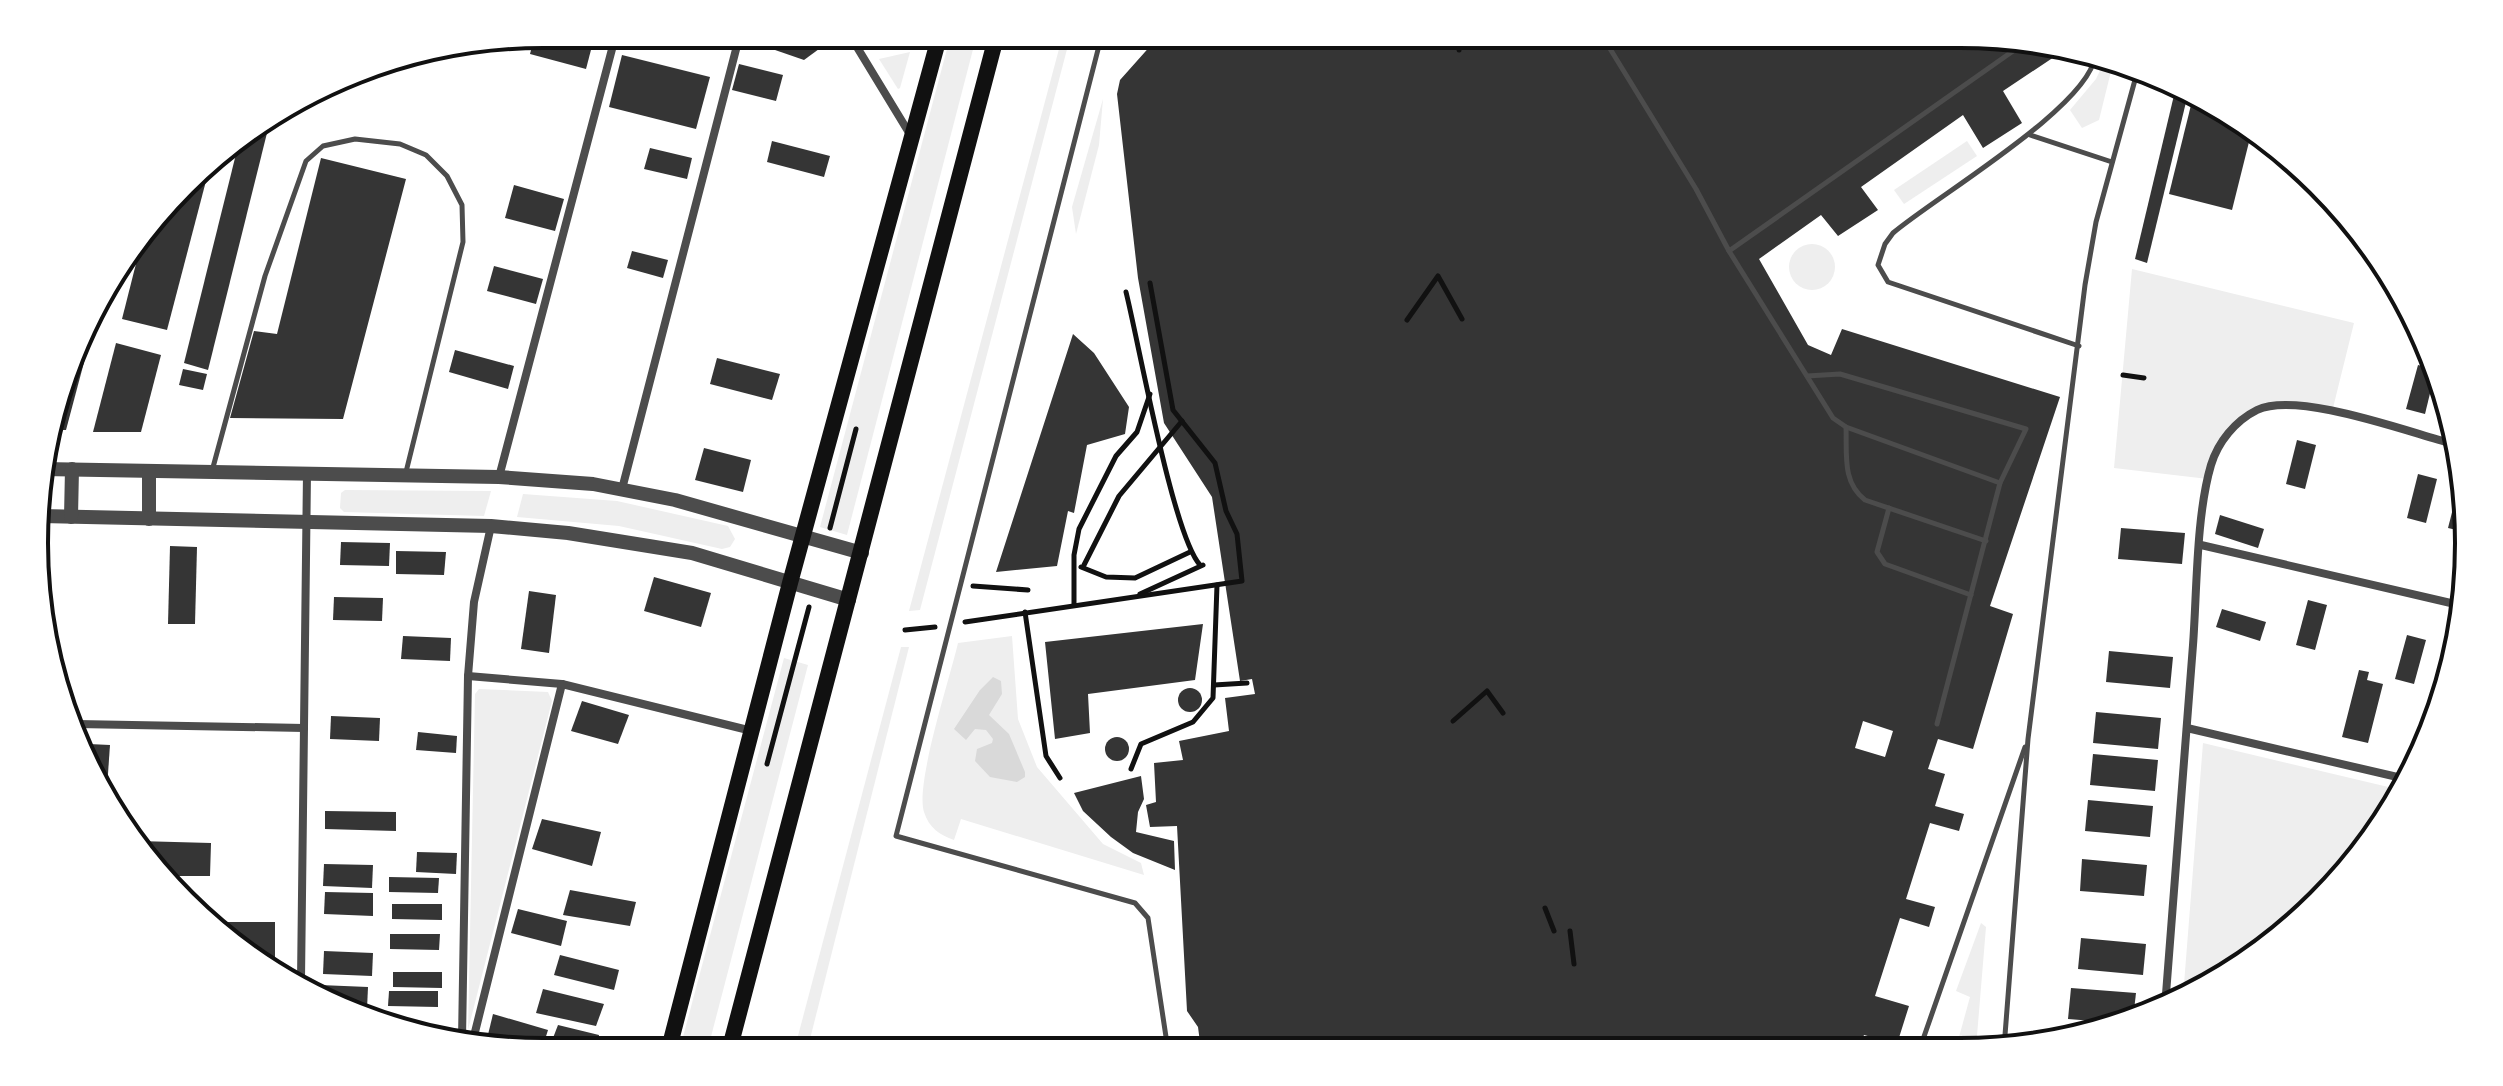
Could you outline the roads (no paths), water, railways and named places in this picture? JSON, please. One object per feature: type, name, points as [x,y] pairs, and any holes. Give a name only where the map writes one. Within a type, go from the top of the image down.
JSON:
[{"type":"main road","points":[[672,1038],[790,583],[936,48]]},
{"type":"main road","points":[[732,1038],[993,48]]},
{"type":"street","points":[[499,477],[612,48]]},
{"type":"street","points":[[622,489],[736,48]]},
{"type":"street","points":[[857,48],[912,138]]},
{"type":"street","points":[[2166,993],[2201,545],[2210,468],[2219,446],[2245,417],[2268,406],[2302,405],[2444,441]]},
{"type":"street","points":[[54,469],[499,477],[622,489],[862,553]]},
{"type":"street","points":[[71,517],[72,469]]},
{"type":"street","points":[[149,471],[149,519]]},
{"type":"street","points":[[301,975],[307,473]]},
{"type":"street","points":[[49,516],[491,526],[653,545],[849,600]]},
{"type":"street","points":[[462,1031],[468,676],[474,602],[491,526]]},
{"type":"street","points":[[2201,545],[2451,603]]},
{"type":"street","points":[[468,676],[562,684],[752,731]]},
{"type":"street","points":[[475,1033],[562,684]]},
{"type":"street","points":[[83,724],[304,728]]},
{"type":"street","points":[[2187,728],[2396,777]]},
{"type":"lane","points":[[1098,48],[896,836],[1135,903],[1148,918],[1166,1038]]},
{"type":"lane","points":[[1610,48],[1696,189],[1729,251],[1833,418],[1846,427],[2000,483]]},
{"type":"lane","points":[[1729,251],[2013,51]]},
{"type":"lane","points":[[2079,346],[1888,282],[1878,265],[1885,244],[1904,224],[2030,135],[2082,84],[2093,66]]},
{"type":"lane","points":[[2005,1036],[2028,739],[2079,346],[2096,222],[2135,80]]},
{"type":"lane","points":[[2030,135],[2112,162]]},
{"type":"lane","points":[[211,472],[265,276],[306,161],[323,146],[355,139],[400,144],[426,155],[447,176],[462,205],[460,257],[406,475]]},
{"type":"lane","points":[[1807,376],[1840,374],[2026,429],[2000,483],[1937,724]]},
{"type":"lane","points":[[1846,427],[1848,480],[1852,490],[1865,500],[1986,541]]},
{"type":"lane","points":[[1889,508],[1877,552],[1885,564],[1971,595]]},
{"type":"lane","points":[[1923,1038],[2028,739]]}]
